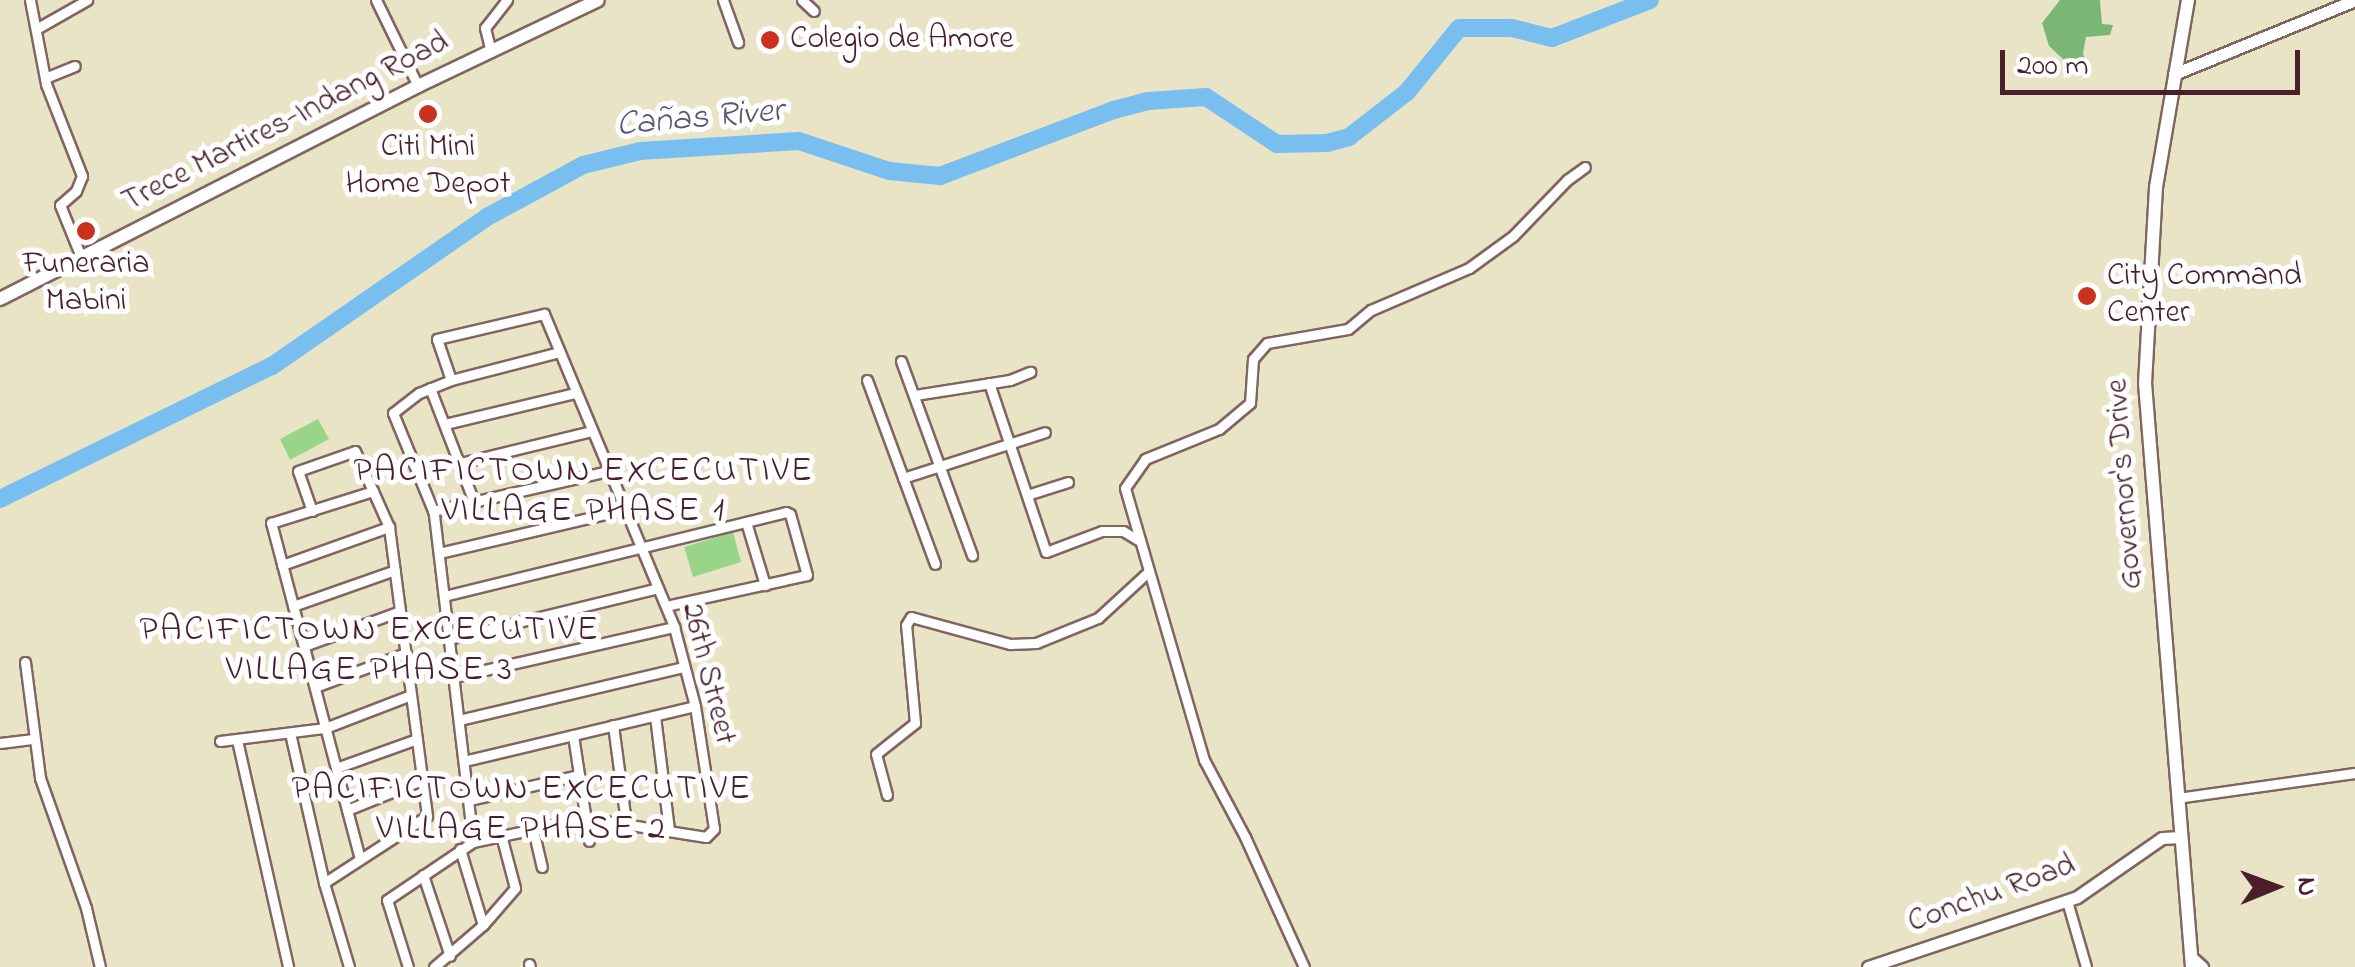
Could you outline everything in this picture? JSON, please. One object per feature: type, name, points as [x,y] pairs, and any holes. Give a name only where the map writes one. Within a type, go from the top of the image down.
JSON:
[{"type":"main road","name":"Trece Martires-Indang Road","points":[[0,299],[418,86],[598,0]]},
{"type":"main road","name":"Governor's Drive","points":[[2188,0],[2152,237],[2144,383],[2191,962]]},
{"type":"main road","points":[[2174,74],[2355,0]]},
{"type":"main road","name":"Conchu Road","points":[[1868,967],[2067,901],[2098,886],[2162,838],[2181,836]]},
{"type":"main road","points":[[2191,962],[2202,967]]},
{"type":"street","points":[[30,0],[45,78],[82,176],[76,191],[60,206],[81,257]]},
{"type":"street","points":[[36,29],[87,0]]},
{"type":"street","points":[[376,0],[418,86]]},
{"type":"street","points":[[491,52],[485,28],[506,0]]},
{"type":"street","points":[[723,0],[738,42]]},
{"type":"street","points":[[802,0],[814,11]]},
{"type":"street","points":[[45,78],[76,66]]},
{"type":"street","points":[[1304,967],[1204,760],[1124,495],[1145,460],[1219,429],[1250,403],[1253,359],[1267,343],[1348,329],[1371,310],[1470,268],[1514,236],[1567,180],[1585,167]]},
{"type":"street","name":"26th Street","points":[[450,380],[436,339],[544,314],[622,510],[674,627],[694,706],[711,833]]},
{"type":"street","points":[[473,842],[433,511],[393,413],[430,388],[450,380],[559,352]]},
{"type":"street","points":[[901,361],[972,555]]},
{"type":"street","points":[[915,395],[1030,372]]},
{"type":"street","points":[[867,380],[935,564]]},
{"type":"street","points":[[989,383],[1046,552],[1102,531],[1123,531],[1138,540]]},
{"type":"street","points":[[430,388],[474,502]]},
{"type":"street","points":[[444,424],[575,393]]},
{"type":"street","points":[[460,463],[591,432]]},
{"type":"street","points":[[903,478],[1045,432]]},
{"type":"street","points":[[312,511],[298,471],[355,451],[389,527],[427,816],[324,882]]},
{"type":"street","points":[[433,511],[607,471]]},
{"type":"street","points":[[1027,496],[1068,482]]},
{"type":"street","points":[[360,859],[271,523],[373,491]]},
{"type":"street","points":[[439,553],[622,510]]},
{"type":"street","points":[[444,596],[790,514],[808,570],[806,576],[666,606]]},
{"type":"street","points":[[746,522],[765,584]]},
{"type":"street","points":[[282,565],[389,527]]},
{"type":"street","points":[[293,606],[395,570]]},
{"type":"street","points":[[887,795],[876,754],[915,723],[906,625],[911,616],[1010,644],[1036,643],[1098,618],[1148,572]]},
{"type":"street","points":[[449,639],[658,588]]},
{"type":"street","points":[[304,646],[400,611]]},
{"type":"street","points":[[454,676],[674,627]]},
{"type":"street","points":[[314,687],[406,653]]},
{"type":"street","points":[[25,662],[40,778],[86,908],[100,967]]},
{"type":"street","points":[[459,720],[684,667]]},
{"type":"street","points":[[220,742],[326,728],[411,695]]},
{"type":"street","points":[[464,761],[694,706]]},
{"type":"street","points":[[654,716],[669,830]]},
{"type":"street","points":[[614,726],[626,824]]},
{"type":"street","points":[[290,733],[324,882],[349,967]]},
{"type":"street","points":[[573,735],[589,841]]},
{"type":"street","points":[[0,743],[34,739]]},
{"type":"street","points":[[336,768],[417,739]]},
{"type":"street","points":[[237,740],[288,967]]},
{"type":"street","points":[[2177,798],[2355,774]]},
{"type":"street","points":[[469,800],[579,775]]},
{"type":"street","points":[[347,810],[422,780]]},
{"type":"street","points":[[408,967],[387,900],[473,842],[586,818],[711,833],[723,840]]},
{"type":"street","points":[[533,828],[542,867]]},
{"type":"street","points":[[434,967],[483,925],[515,888],[500,835]]},
{"type":"street","points":[[460,849],[483,925]]},
{"type":"street","points":[[422,875],[450,956]]},
{"type":"street","points":[[2067,901],[2086,967]]},
{"type":"green space","points":[[2060,0],[2100,0],[2102,24],[2113,25],[2110,35],[2086,37],[2086,63],[2077,72],[2049,46],[2042,23]]},
{"type":"green space","points":[[318,419],[329,439],[290,460],[280,439]]},
{"type":"green space","points":[[733,532],[741,562],[693,577],[684,547]]},
{"type":"waterway","name":"Cañas River","points":[[0,499],[272,366],[487,217],[583,165],[640,151],[799,141],[889,171],[940,176],[1114,110],[1148,101],[1206,97],[1277,144],[1327,143],[1349,137],[1407,92],[1459,28],[1512,28],[1552,38],[1650,0]]},
{"type":"place","name":"Colegio de Amore","points":[[770,40]]},
{"type":"place","name":"Citi Mini Home Depot","points":[[428,114]]},
{"type":"place","name":"Funeraria Mabini","points":[[86,231]]},
{"type":"place","name":"City Command Center","points":[[2087,296]]},
{"type":"district","name":"PACIFICTOWN EXCECUTIVE VILLAGE PHASE 1","points":[[584,492]]},
{"type":"district","name":"PACIFICTOWN EXCECUTIVE VILLAGE PHASE 3","points":[[370,651]]},
{"type":"district","name":"PACIFICTOWN EXCECUTIVE VILLAGE PHASE 2","points":[[522,810]]}]
